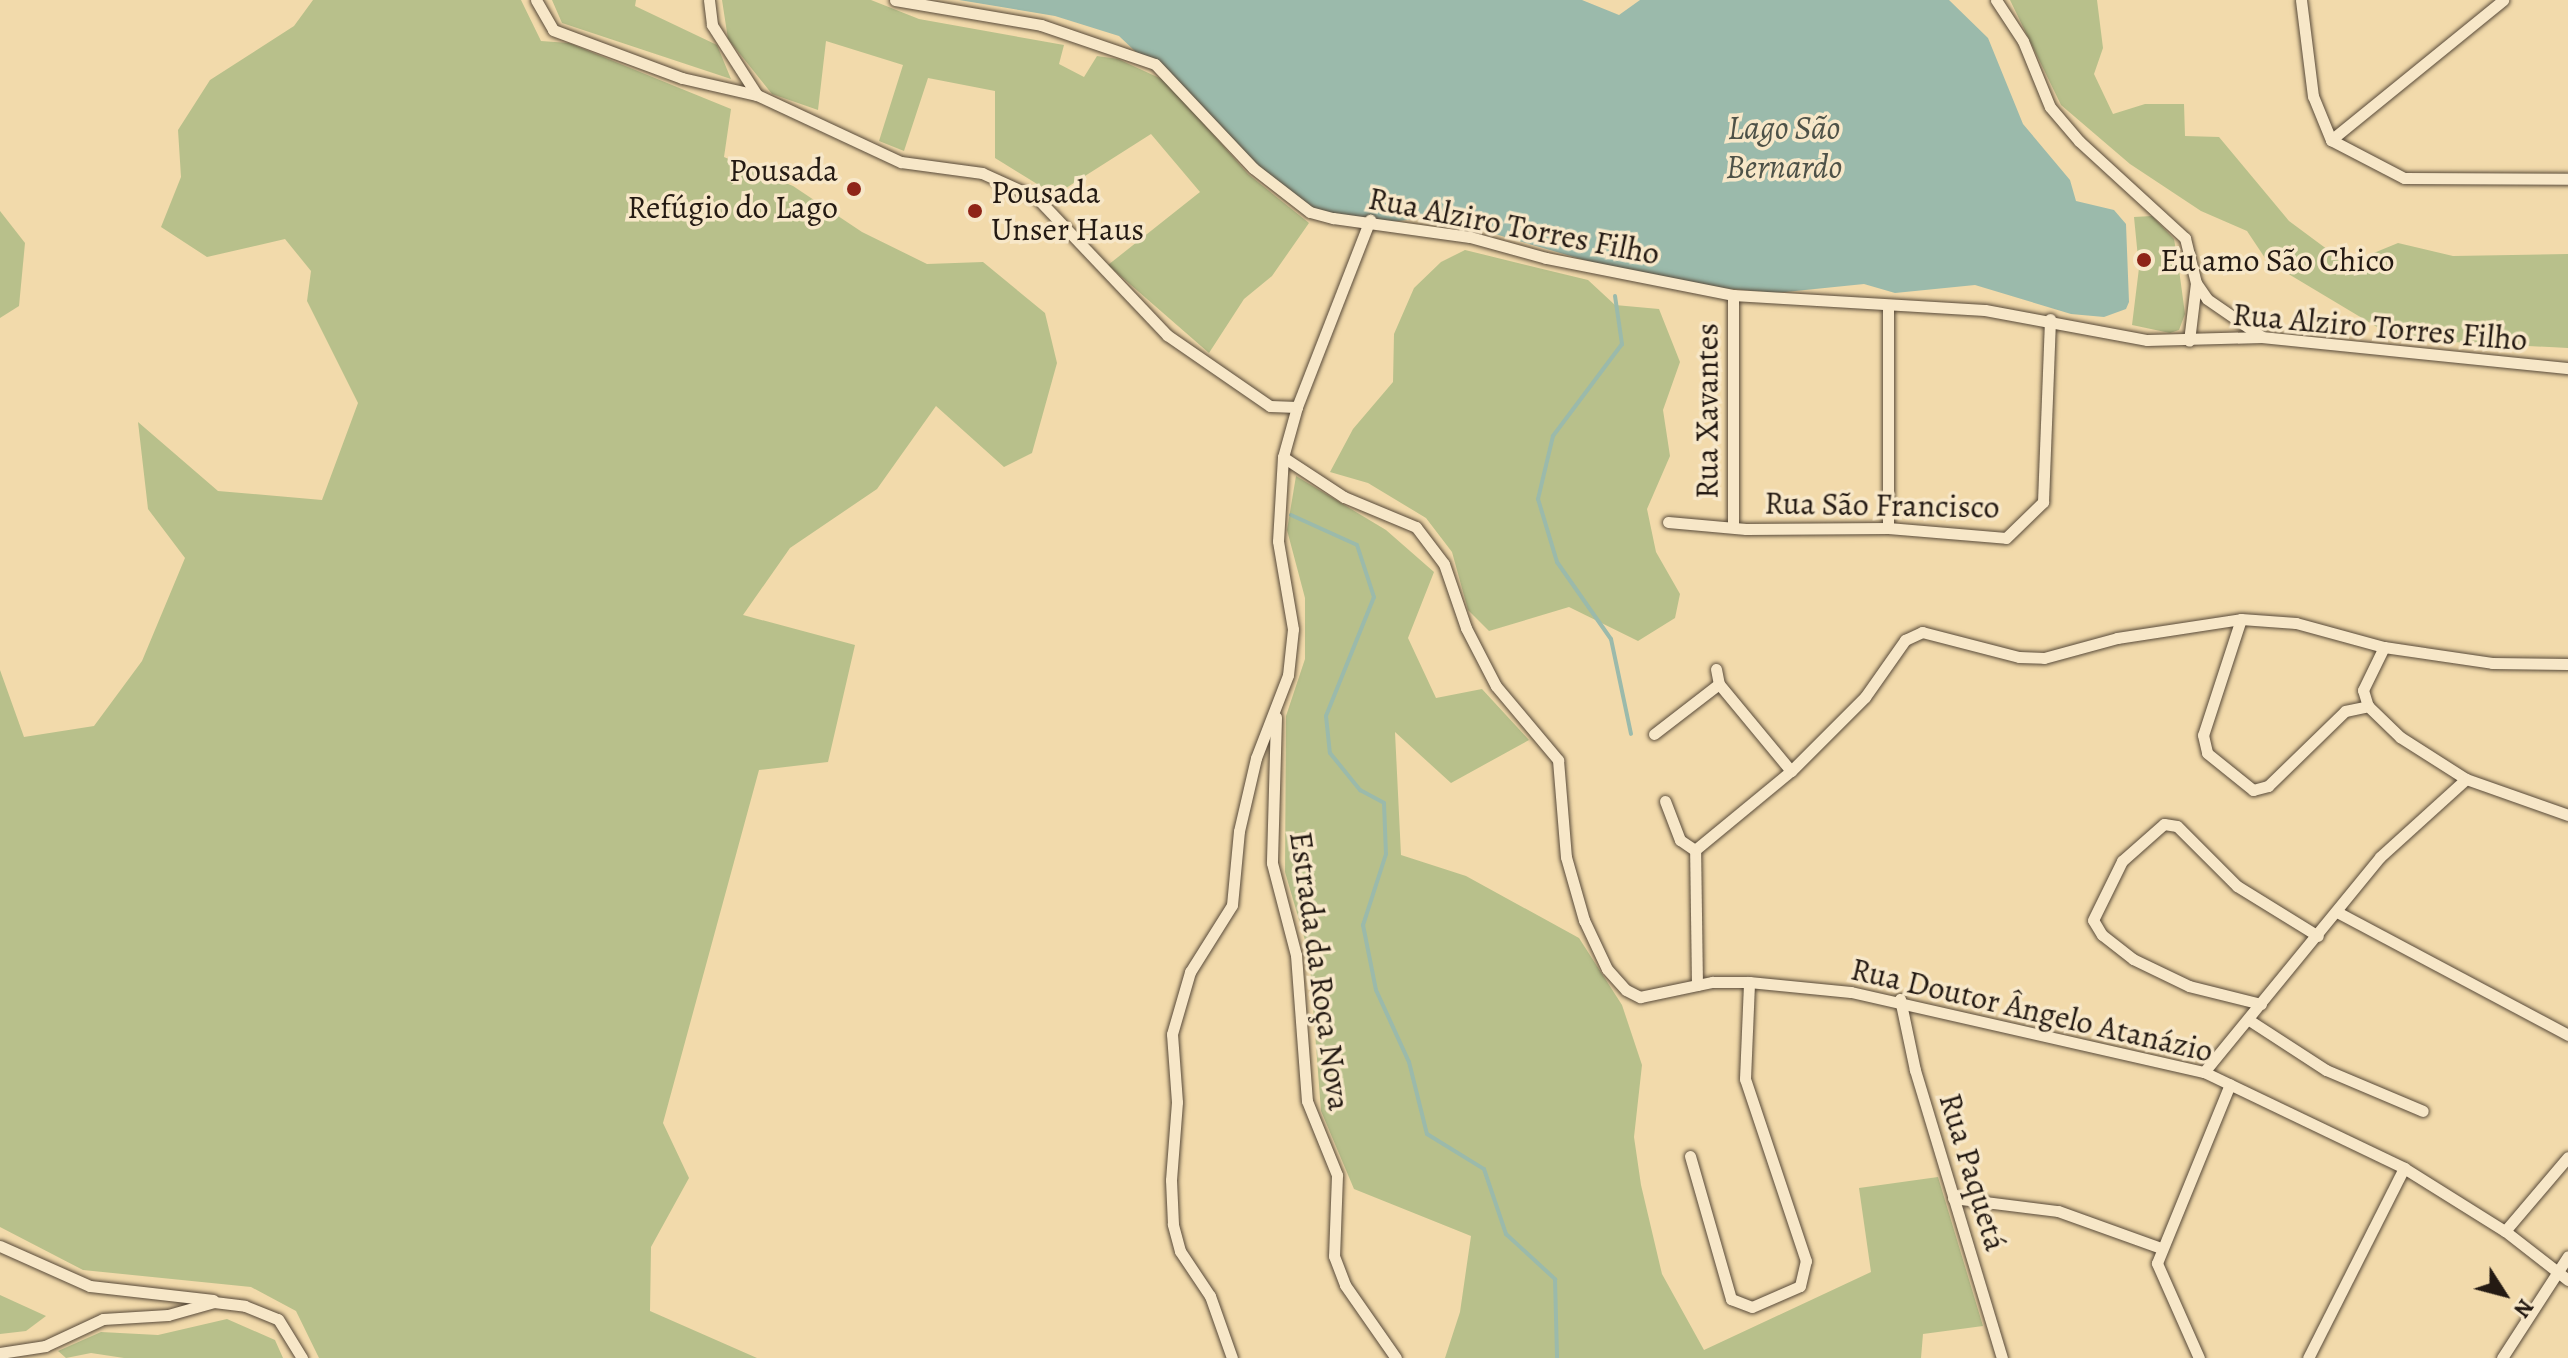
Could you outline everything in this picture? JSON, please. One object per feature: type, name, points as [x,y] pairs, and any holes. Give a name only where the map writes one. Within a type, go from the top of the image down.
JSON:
[{"type":"street","points":[[536,0],[553,30],[682,78],[757,95],[901,162],[982,173],[1037,198],[1167,335],[1270,406],[1297,407]]},
{"type":"street","points":[[709,0],[712,25],[757,95]]},
{"type":"street","name":"Rua Alziro Torres Filho","points":[[895,0],[1041,25],[1155,64],[1245,160],[1310,212],[1470,237],[1546,258],[1733,295],[2050,319],[2147,340],[2262,337],[2568,368]]},
{"type":"street","name":"Rua Alziro Torres Filho","points":[[1996,0],[2023,41],[2050,107],[2079,141],[2185,238],[2196,283],[2189,341]]},
{"type":"street","points":[[2301,0],[2313,96],[2331,140],[2404,178],[2568,179]]},
{"type":"street","points":[[2331,140],[2503,0]]},
{"type":"street","points":[[1232,1358],[1210,1296],[1180,1251],[1173,1224],[1171,1180],[1177,1102],[1172,1034],[1190,972],[1232,905],[1239,831],[1256,758],[1276,713],[1293,648],[1278,541],[1285,497],[1283,457],[1297,407],[1370,220]]},
{"type":"street","points":[[2196,283],[2207,299],[2262,337]]},
{"type":"street","name":"Rua Xavantes","points":[[1733,295],[1733,527]]},
{"type":"street","points":[[1888,305],[1888,528]]},
{"type":"street","name":"Rua São Francisco","points":[[1668,522],[1733,527],[1888,528],[2006,538],[2043,502],[2050,319]]},
{"type":"street","name":"Rua Doutor Ângelo Atanázio","points":[[1283,457],[1344,497],[1416,527],[1444,564],[1466,628],[1496,686],[1558,760],[1566,857],[1584,920],[1607,969],[1640,997],[1697,985],[1749,982],[1900,999],[2204,1072],[2404,1168],[2505,1231],[2568,1280]]},
{"type":"street","points":[[1695,850],[1791,771],[1865,697],[1905,640],[1922,632],[2019,657],[2044,658],[2117,638],[2241,619],[2296,623],[2384,647],[2492,663],[2568,664]]},
{"type":"street","points":[[2241,619],[2203,735],[2207,753],[2253,790],[2268,786],[2345,711],[2368,706]]},
{"type":"street","points":[[2384,647],[2363,690],[2368,706],[2423,755],[2466,779],[2568,815]]},
{"type":"street","points":[[1716,669],[1719,684],[1791,771]]},
{"type":"street","points":[[1654,734],[1719,684]]},
{"type":"street","name":"Estrada da Roça Nova","points":[[1276,713],[1272,863],[1296,955],[1307,1101],[1337,1175],[1334,1256],[1345,1285],[1396,1358]]},
{"type":"street","points":[[2204,1072],[2380,857],[2466,779]]},
{"type":"street","points":[[1665,801],[1680,840],[1695,850]]},
{"type":"street","points":[[2261,1004],[2167,976],[2133,959],[2102,935],[2093,920],[2122,861],[2164,824],[2185,833],[2237,886],[2318,936]]},
{"type":"street","points":[[1695,850],[1697,985]]},
{"type":"street","points":[[2337,912],[2568,1035]]},
{"type":"street","points":[[1690,1156],[1731,1299],[1752,1307],[1800,1286],[1806,1261],[1745,1079],[1749,982]]},
{"type":"street","name":"Rua Paquetá","points":[[1900,999],[1953,1198],[2002,1358]]},
{"type":"street","points":[[2249,1020],[2326,1070],[2423,1111]]},
{"type":"street","points":[[2199,1358],[2159,1273],[2161,1248],[2230,1084]]},
{"type":"street","points":[[2505,1231],[2568,1157]]},
{"type":"street","points":[[2308,1358],[2404,1168]]},
{"type":"street","points":[[1953,1198],[2058,1211],[2161,1248]]},
{"type":"street","points":[[0,1246],[90,1286],[221,1302],[278,1319],[302,1358]]},
{"type":"street","points":[[2502,1358],[2568,1256]]},
{"type":"street","points":[[0,1353],[38,1354],[103,1319],[156,1317],[221,1302]]},
{"type":"green space","points":[[313,0],[521,0],[541,41],[569,43],[731,109],[724,157],[793,186],[862,232],[927,264],[983,262],[1045,313],[1057,363],[1032,453],[1004,467],[936,406],[877,489],[790,548],[743,615],[855,645],[828,762],[759,770],[663,1123],[689,1178],[651,1247],[650,1311],[757,1358],[319,1358],[296,1311],[251,1287],[83,1270],[0,1227],[0,670],[24,737],[94,726],[142,661],[185,558],[148,509],[138,422],[218,491],[322,500],[358,403],[307,301],[311,271],[285,239],[207,257],[161,227],[181,177],[178,130],[210,80],[294,26]]},
{"type":"green space","points":[[552,0],[636,0],[635,6],[717,45],[731,79],[562,23]]},
{"type":"green space","points":[[722,0],[871,0],[919,19],[1064,45],[1059,64],[1084,77],[1097,56],[1118,59],[1166,81],[1248,174],[1309,223],[1272,276],[1244,299],[1209,353],[1108,265],[1200,192],[1151,134],[1055,195],[995,158],[995,91],[928,78],[904,151],[879,141],[903,65],[826,41],[818,110],[772,94],[728,39]]},
{"type":"green space","points":[[2010,0],[2097,0],[2103,48],[2094,74],[2113,114],[2145,104],[2184,104],[2185,136],[2219,137],[2289,221],[2347,264],[2398,243],[2453,256],[2568,254],[2568,348],[2397,339],[2267,261],[2247,231],[2201,211],[2130,164],[2061,105]]},
{"type":"green space","points":[[0,211],[25,243],[19,306],[0,318]]},
{"type":"green space","points":[[2152,216],[2174,239],[2178,262],[2185,314],[2179,330],[2170,333],[2132,325],[2139,268],[2134,217]]},
{"type":"green space","points":[[1465,250],[1588,280],[1615,305],[1659,309],[1680,362],[1663,410],[1670,456],[1647,509],[1656,552],[1680,594],[1675,618],[1638,641],[1569,607],[1489,631],[1468,610],[1452,552],[1426,518],[1368,483],[1330,472],[1353,429],[1393,382],[1394,334],[1414,288],[1441,262]]},
{"type":"green space","points":[[1296,476],[1386,530],[1434,572],[1408,638],[1436,698],[1482,689],[1529,740],[1451,783],[1395,732],[1401,855],[1466,876],[1579,938],[1622,1005],[1642,1065],[1634,1137],[1641,1185],[1662,1274],[1704,1350],[1871,1272],[1859,1188],[1938,1177],[1983,1326],[1923,1334],[1921,1358],[1445,1358],[1460,1312],[1471,1236],[1354,1189],[1321,1111],[1309,954],[1285,872],[1286,716],[1305,659],[1305,598],[1287,530]]},
{"type":"green space","points":[[0,1295],[46,1316],[26,1331],[0,1334]]},
{"type":"green space","points":[[227,1319],[275,1340],[283,1358],[124,1358],[91,1353],[66,1358],[58,1351],[101,1332],[158,1335]]},
{"type":"water","name":"Lago São Bernardo","points":[[959,0],[1582,0],[1619,15],[1640,0],[1949,0],[1988,38],[2023,124],[2070,180],[2076,201],[2114,210],[2126,224],[2129,302],[2126,309],[2104,317],[2071,314],[1975,285],[1895,293],[1864,284],[1776,293],[1710,287],[1619,270],[1453,222],[1415,219],[1375,224],[1312,209],[1279,187],[1119,36],[1055,16]]},
{"type":"waterway","points":[[1615,296],[1622,344],[1553,436],[1538,499],[1557,562],[1611,639],[1631,734]]},
{"type":"waterway","points":[[1291,515],[1357,545],[1374,597],[1326,716],[1330,753],[1360,790],[1384,803],[1386,854],[1363,925],[1376,990],[1409,1062],[1427,1134],[1484,1169],[1506,1234],[1555,1279],[1557,1358]]},
{"type":"place","name":"Pousada Refúgio do Lago","points":[[854,189]]},
{"type":"place","name":"Pousada Unser Haus","points":[[975,211]]},
{"type":"place","name":"Eu amo São Chico","points":[[2144,260]]}]
